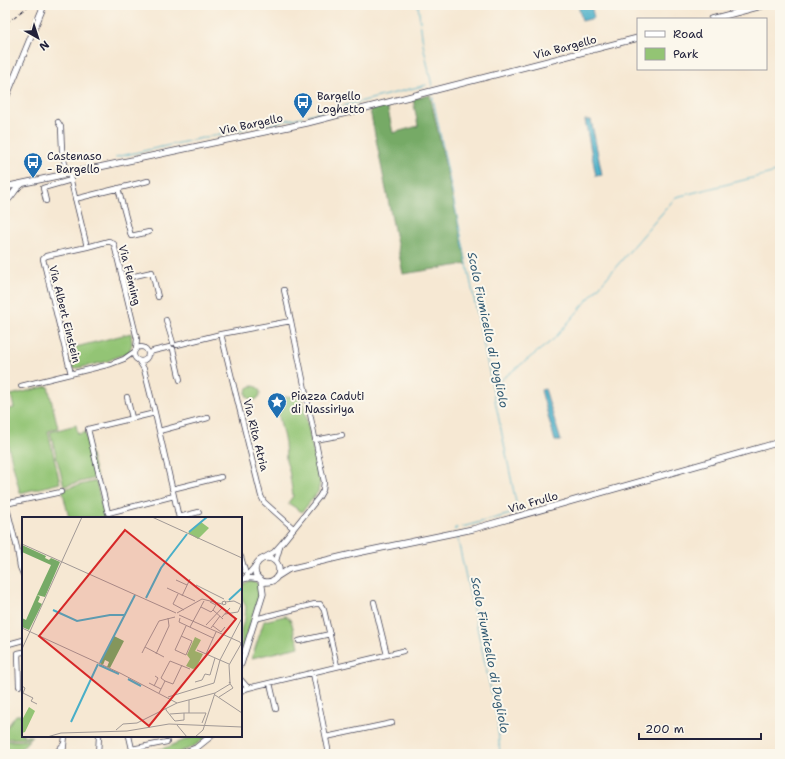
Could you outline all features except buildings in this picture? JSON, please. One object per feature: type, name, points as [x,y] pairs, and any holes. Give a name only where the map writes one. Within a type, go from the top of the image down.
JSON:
[{"type":"street","points":[[5,100],[44,5]]},
{"type":"street","points":[[716,18],[765,5]]},
{"type":"street","name":"Via Bargello","points":[[5,186],[307,123],[637,38]]},
{"type":"street","points":[[58,122],[61,127],[62,150],[71,180],[87,247]]},
{"type":"street","points":[[46,201],[43,188],[71,180]]},
{"type":"street","points":[[75,199],[148,181]]},
{"type":"street","points":[[6,203],[17,188],[24,183]]},
{"type":"street","points":[[118,188],[131,236],[149,232]]},
{"type":"street","name":"Via Fleming","points":[[87,247],[109,241],[113,243],[137,339],[146,353]]},
{"type":"street","name":"Via Albert Einstein","points":[[71,374],[43,259],[46,256],[87,247]]},
{"type":"street","points":[[122,279],[152,272],[158,297]]},
{"type":"street","points":[[242,579],[258,561],[274,552],[319,497],[323,490],[324,482],[284,290]]},
{"type":"street","points":[[166,320],[180,380]]},
{"type":"street","points":[[21,386],[111,364],[124,359],[135,351],[146,353],[221,334],[291,321]]},
{"type":"street","name":"Via Rita Atria","points":[[221,334],[261,496],[264,502],[294,528]]},
{"type":"street","name":"Via Fleming","points":[[137,339],[134,356],[138,360]]},
{"type":"street","points":[[124,359],[143,361],[146,353]]},
{"type":"street","points":[[146,353],[144,368],[179,517]]},
{"type":"street","points":[[138,360],[144,368]]},
{"type":"street","points":[[127,397],[132,418]]},
{"type":"street","points":[[154,413],[88,429],[109,516],[174,496]]},
{"type":"street","points":[[159,431],[208,418]]},
{"type":"street","points":[[315,440],[342,435]]},
{"type":"street","name":"Via Frullo","points":[[278,576],[289,569],[350,554],[473,529],[780,442]]},
{"type":"street","points":[[172,489],[221,477]]},
{"type":"street","points":[[22,572],[5,504],[61,492]]},
{"type":"street","points":[[182,517],[199,512]]},
{"type":"street","points":[[242,661],[263,594],[272,581],[278,576],[279,568],[277,554],[282,543]]},
{"type":"street","points":[[265,557],[270,558],[289,569]]},
{"type":"street","points":[[242,560],[245,571]]},
{"type":"street","points":[[255,566],[255,572],[260,580],[263,594]]},
{"type":"street","points":[[242,579],[267,582],[272,581]]},
{"type":"street","points":[[374,602],[387,655]]},
{"type":"street","points":[[255,619],[318,604],[322,606],[337,666]]},
{"type":"street","points":[[299,641],[330,634]]},
{"type":"street","points":[[5,645],[22,640]]},
{"type":"street","points":[[243,688],[270,683],[403,651]]},
{"type":"street","points":[[19,686],[18,653],[22,652]]},
{"type":"street","points":[[313,673],[330,754]]},
{"type":"street","points":[[270,683],[276,708]]},
{"type":"street","points":[[326,737],[392,723]]},
{"type":"street","points":[[63,754],[65,737]]},
{"type":"street","points":[[98,754],[99,737]]},
{"type":"street","points":[[130,737],[132,749],[167,742]]},
{"type":"street","points":[[180,754],[196,748],[210,737]]},
{"type":"street","points":[[55,754],[64,744]]},
{"type":"green space","points":[[430,95],[467,264],[403,274],[370,110],[387,105],[393,133],[418,126],[413,99]]},
{"type":"green space","points":[[131,333],[132,344],[129,352],[105,362],[73,369],[71,361],[75,360],[72,348]]},
{"type":"green space","points":[[48,386],[58,428],[48,431],[60,483],[20,493],[5,433],[5,410],[14,408],[11,395]]},
{"type":"green space","points":[[250,386],[256,386],[260,390],[260,396],[256,400],[250,400],[246,396],[246,390]]},
{"type":"green space","points":[[301,394],[320,482],[318,492],[302,512],[288,503],[293,496],[286,461],[285,443],[275,399]]},
{"type":"green space","points":[[76,425],[78,434],[85,432],[97,478],[64,486],[50,432]]},
{"type":"green space","points":[[96,481],[105,517],[69,517],[63,489]]},
{"type":"green space","points":[[249,581],[254,581],[259,586],[260,591],[242,653],[242,626],[245,618],[246,607],[242,598],[242,585]]},
{"type":"green space","points":[[285,616],[290,619],[299,647],[252,658],[264,621]]},
{"type":"green space","points":[[16,715],[22,715],[22,737],[32,737],[5,739],[5,730]]},
{"type":"green space","points":[[192,737],[206,737],[191,748],[183,751],[166,754],[138,754],[168,747]]},
{"type":"green space","points":[[29,740],[16,754],[5,754],[5,741]]},
{"type":"water","points":[[578,5],[591,5],[594,18],[582,21]]},
{"type":"water","points":[[585,120],[591,120],[602,175],[596,176]]},
{"type":"water","points":[[545,389],[561,441],[555,441],[541,390]]},
{"type":"waterway","name":"Scolo Fiumicello di Dugliolo","points":[[418,5],[423,44],[432,86]]},
{"type":"waterway","points":[[308,115],[426,85]]},
{"type":"waterway","name":"Scolo Fiumicello di Dugliolo","points":[[432,94],[518,512],[462,527]]},
{"type":"waterway","points":[[258,126],[302,117]]},
{"type":"waterway","points":[[116,157],[252,127]]},
{"type":"waterway","points":[[493,386],[554,339],[676,197],[780,171]]},
{"type":"waterway","name":"Scolo Fiumicello di Dugliolo","points":[[457,536],[497,718],[500,754]]},
{"type":"railway","points":[[5,24],[30,5]]},
{"type":"place","name":"Bargello Loghetto","points":[[303,119]]},
{"type":"place","name":"Castenaso - Bargello","points":[[33,179]]},
{"type":"place","name":"Piazza Caduti di Nassiriya","points":[[277,419]]}]
